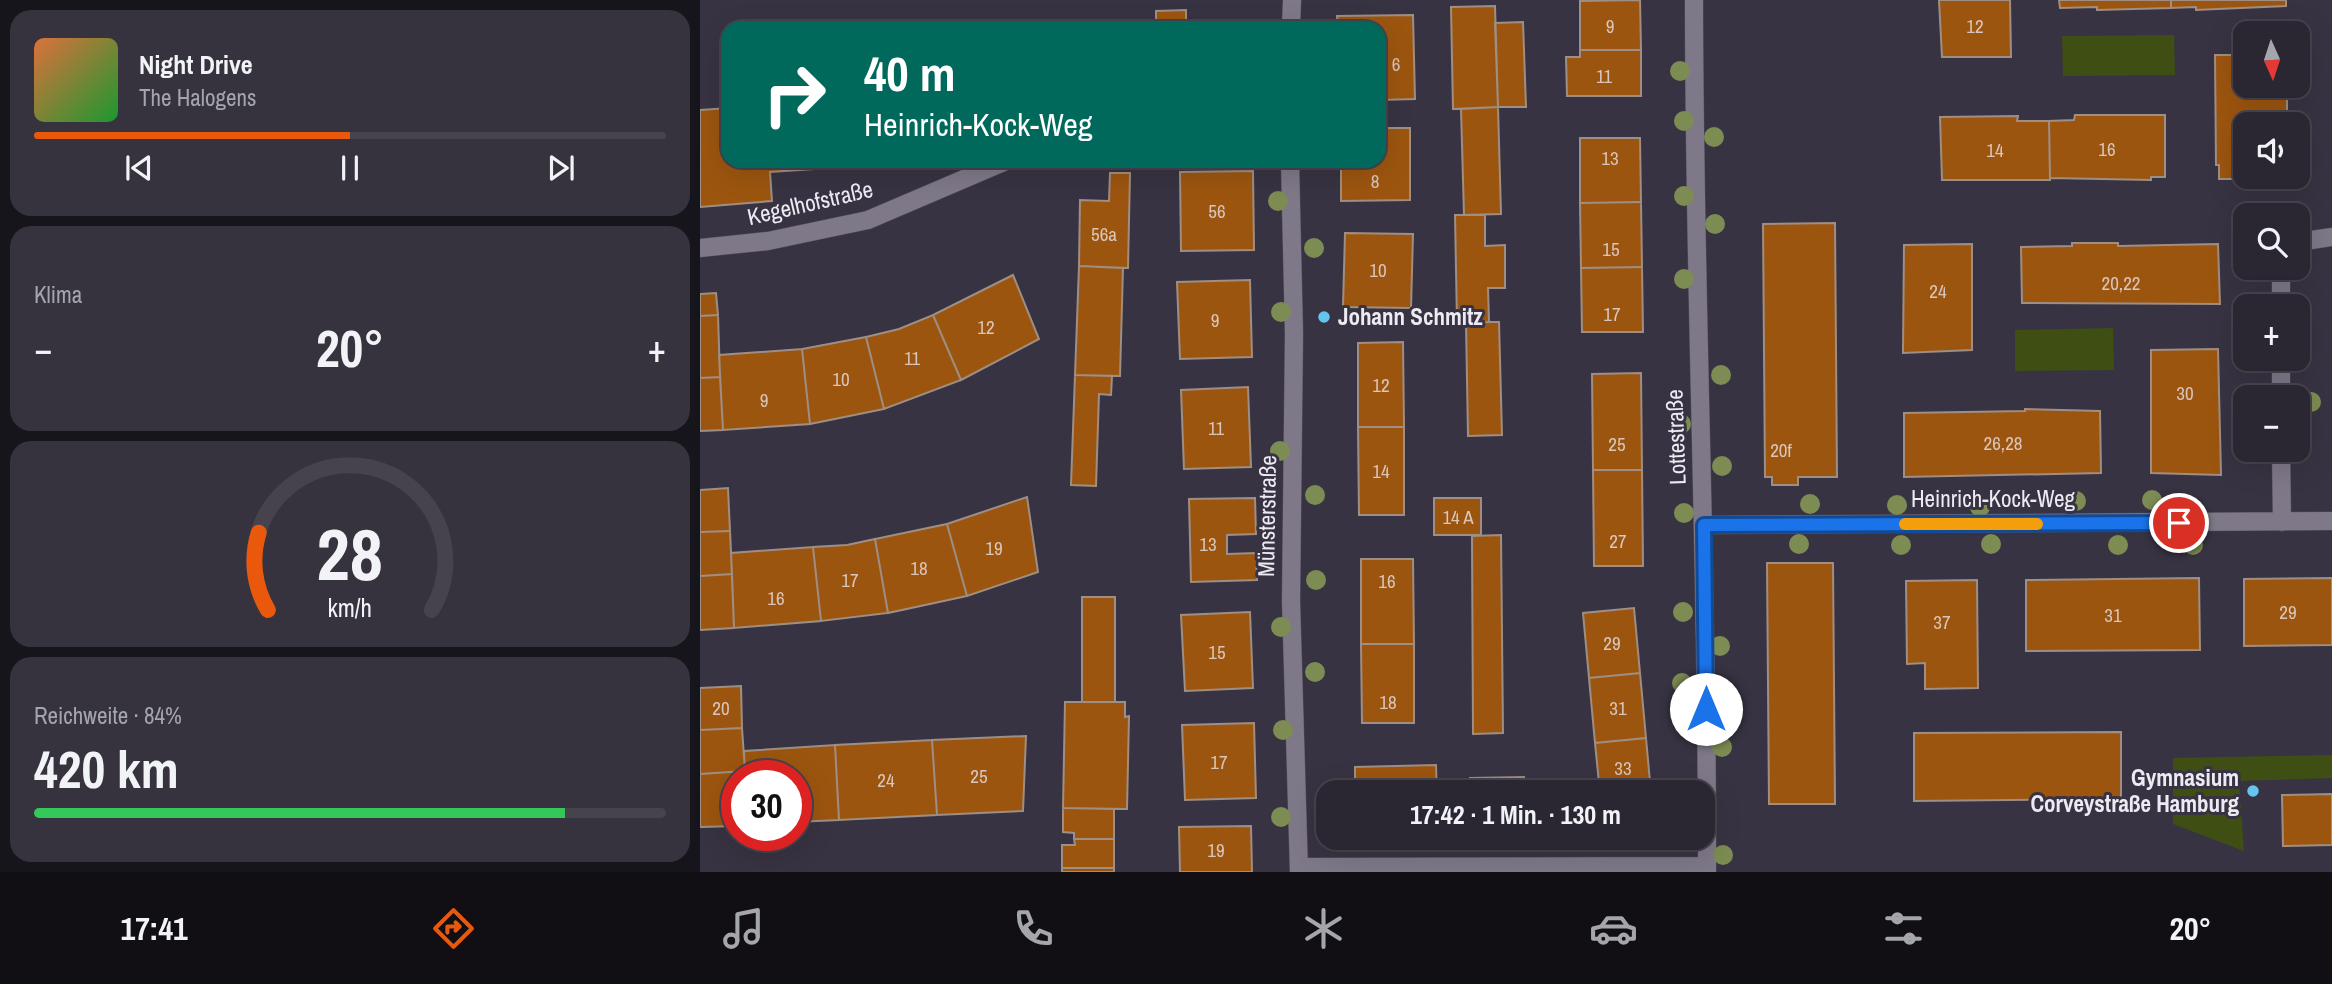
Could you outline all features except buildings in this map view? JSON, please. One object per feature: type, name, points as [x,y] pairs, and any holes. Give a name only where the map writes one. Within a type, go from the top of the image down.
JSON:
[{"type":"street","points":[[1291,21],[1292,0]]},
{"type":"street","name":"Lottestraße","points":[[1694,0],[1697,341],[1704,525],[1707,869]]},
{"type":"street","name":"Kegelhofstraße","points":[[700,248],[768,241],[868,220],[990,168]]},
{"type":"street","name":"Münsterstraße","points":[[1290,168],[1294,334],[1291,601],[1299,869]]},
{"type":"street","points":[[2310,240],[2332,237]]},
{"type":"street","points":[[2281,462],[2282,522]]},
{"type":"street","name":"Heinrich-Kock-Weg","points":[[1704,525],[2332,521]]},
{"type":"street","points":[[1299,869],[1707,869]]},
{"type":"green space","points":[[2174,35],[2175,75],[2063,76],[2062,36]]},
{"type":"green space","points":[[2113,328],[2114,370],[2015,371],[2015,330]]},
{"type":"green space","points":[[2332,755],[2332,778],[2239,781],[2244,851],[2173,824],[2173,758]]},
{"type":"slow traffic","points":[[1905,524],[2037,524]]},
{"type":"place","name":"Johann Schmitz","points":[[1324,317]]},
{"type":"place","name":"Gymnasium Corveystraße Hamburg","points":[[2253,791]]},
{"type":"route","points":[[1706,709],[1704,525],[2179,523]]}]
